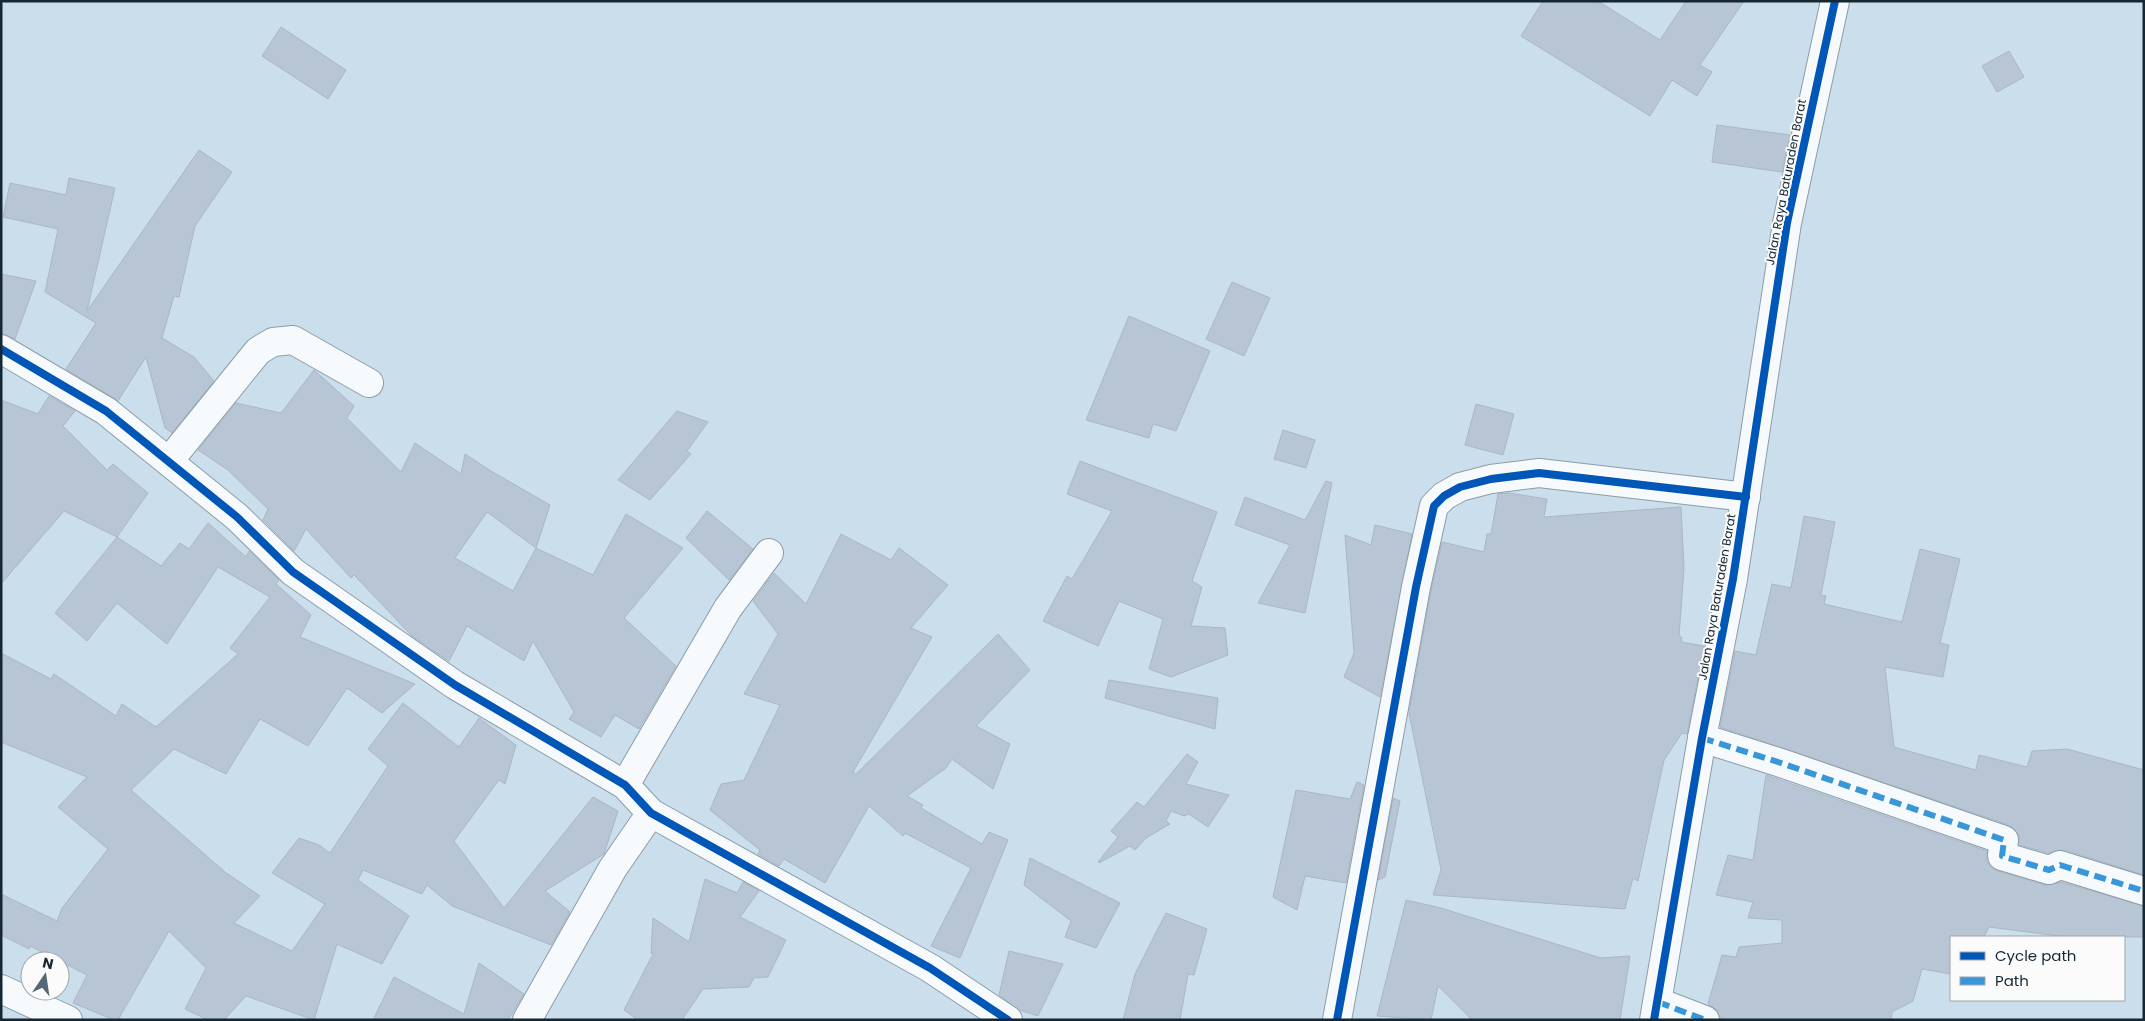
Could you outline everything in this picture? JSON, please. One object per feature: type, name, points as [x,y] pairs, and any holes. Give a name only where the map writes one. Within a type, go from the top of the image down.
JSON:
[{"type":"street","name":"Jalan Raya Baturaden Barat","points":[[1656,1011],[1702,738],[1733,579],[1787,224],[1835,1]]},
{"type":"street","points":[[169,461],[258,351],[274,342],[294,340],[369,383]]},
{"type":"street","points":[[1,349],[106,411],[237,517],[293,572],[455,685],[625,784],[651,813],[692,834],[812,904],[930,968],[1008,1020]]},
{"type":"street","points":[[1337,1020],[1416,587],[1434,506],[1444,496],[1460,487],[1491,479],[1539,473],[1746,497]]},
{"type":"street","points":[[625,784],[728,608],[769,553]]},
{"type":"street","points":[[1702,738],[1781,763],[2004,840],[2002,856],[2049,870],[2060,866],[2144,891]]},
{"type":"street","points":[[527,1020],[613,868],[651,813]]},
{"type":"street","points":[[1,989],[68,1020]]},
{"type":"street","points":[[1656,1011],[1705,1020]]},
{"type":"building","points":[[1543,1],[1598,1],[1660,40],[1686,1],[1744,1],[1700,65],[1712,72],[1697,96],[1672,80],[1650,116],[1521,36]]},
{"type":"building","points":[[281,27],[346,70],[328,99],[262,56]]},
{"type":"building","points":[[2009,51],[2024,77],[1997,92],[1982,66]]},
{"type":"building","points":[[1717,125],[1790,135],[1782,172],[1712,162]]},
{"type":"building","points":[[199,150],[232,172],[195,226],[179,297],[174,296],[162,338],[194,357],[214,381],[172,433],[165,428],[146,357],[118,401],[66,369],[96,323],[45,292],[58,229],[3,217],[10,183],[66,195],[69,178],[115,188],[87,311]]},
{"type":"building","points":[[1,274],[36,281],[15,339],[1,333]]},
{"type":"building","points":[[1232,282],[1270,298],[1244,356],[1206,339]]},
{"type":"building","points":[[1129,316],[1210,351],[1176,431],[1153,424],[1149,438],[1086,420]]},
{"type":"building","points":[[314,370],[354,406],[347,418],[401,472],[415,443],[461,474],[465,454],[550,505],[536,548],[593,575],[626,514],[683,548],[624,618],[676,666],[639,729],[615,715],[601,737],[569,719],[574,712],[533,641],[524,661],[467,626],[449,661],[412,636],[354,575],[351,578],[306,529],[294,551],[263,520],[268,509],[228,470],[198,450],[236,403],[281,413]],"holes":[[[487,512],[536,548],[513,591],[455,558]]]},
{"type":"building","points":[[49,396],[75,411],[63,426],[107,470],[113,464],[148,493],[117,537],[64,511],[1,584],[1,400],[38,414]]},
{"type":"building","points":[[1476,404],[1514,414],[1503,455],[1465,445]]},
{"type":"building","points":[[677,411],[708,422],[687,451],[691,454],[650,500],[618,480]]},
{"type":"building","points":[[1283,430],[1315,440],[1306,468],[1274,459]]},
{"type":"building","points":[[1080,461],[1217,512],[1192,581],[1202,587],[1191,626],[1225,628],[1228,655],[1171,677],[1149,669],[1163,619],[1119,601],[1098,646],[1043,621],[1067,576],[1072,579],[1112,511],[1067,494]]},
{"type":"building","points":[[1326,481],[1332,483],[1305,613],[1258,603],[1290,545],[1235,525],[1245,497],[1305,520]]},
{"type":"building","points":[[1508,493],[1547,499],[1544,517],[1681,507],[1684,568],[1679,637],[1682,637],[1681,642],[1704,646],[1687,734],[1682,733],[1664,760],[1638,881],[1633,878],[1625,909],[1433,895],[1441,870],[1409,713],[1431,590],[1442,542],[1484,552],[1487,534],[1491,534],[1498,494]]},
{"type":"building","points":[[707,511],[753,549],[729,580],[686,538]]},
{"type":"building","points":[[1804,516],[1835,522],[1821,595],[1826,596],[1824,604],[1902,622],[1920,549],[1960,559],[1940,643],[1949,645],[1943,677],[1885,667],[1894,747],[1976,770],[1979,755],[2027,767],[2032,751],[2067,749],[2144,770],[2144,875],[2065,850],[2048,853],[2019,845],[2019,835],[2009,825],[1720,727],[1735,651],[1756,655],[1772,584],[1791,588]]},
{"type":"building","points":[[208,523],[246,557],[249,551],[279,580],[276,584],[311,615],[300,637],[415,684],[382,713],[347,688],[308,746],[260,719],[226,774],[174,749],[131,790],[225,872],[260,896],[234,923],[292,951],[325,904],[272,873],[299,838],[319,845],[330,853],[388,766],[368,749],[403,703],[459,747],[479,718],[516,745],[505,784],[499,780],[454,841],[504,908],[593,797],[618,811],[604,854],[545,891],[570,912],[551,945],[452,906],[427,885],[422,894],[363,870],[358,880],[409,916],[382,964],[337,944],[314,1020],[246,996],[224,1020],[208,1020],[185,1009],[206,968],[169,931],[118,1020],[114,1020],[73,1003],[87,975],[70,966],[70,951],[40,951],[30,946],[29,949],[1,935],[1,894],[57,921],[62,908],[108,849],[58,807],[87,777],[1,742],[1,653],[51,679],[54,674],[116,716],[122,704],[156,727],[238,654],[230,648],[270,597],[218,567],[167,644],[117,603],[87,641],[55,613],[117,537],[161,566],[180,543],[189,549]]},
{"type":"building","points":[[1375,525],[1412,534],[1380,697],[1344,677],[1354,653],[1345,535],[1371,545]]},
{"type":"building","points":[[841,534],[891,560],[899,548],[948,585],[911,628],[932,637],[853,772],[856,774],[998,634],[1030,670],[976,726],[1010,744],[993,789],[952,759],[946,768],[907,796],[923,805],[921,808],[982,844],[989,832],[1008,840],[960,958],[931,946],[971,868],[905,833],[903,836],[869,806],[825,883],[784,859],[779,866],[758,854],[760,850],[710,810],[721,784],[744,780],[780,705],[744,694],[778,634],[753,601],[774,573],[806,604]]},
{"type":"building","points":[[1109,680],[1218,698],[1215,729],[1105,698]]},
{"type":"building","points":[[1187,754],[1198,762],[1186,784],[1229,795],[1208,827],[1189,814],[1184,816],[1171,811],[1166,821],[1170,824],[1146,838],[1135,850],[1130,846],[1099,863],[1118,837],[1111,831],[1137,802],[1144,807]]},
{"type":"building","points":[[1766,775],[1987,851],[1987,862],[1998,871],[2045,885],[2061,882],[2144,906],[2144,937],[2058,936],[1989,927],[1984,936],[1950,936],[1950,974],[1922,969],[1913,1001],[1892,1012],[1891,1020],[1728,1020],[1720,1018],[1717,1010],[1708,1004],[1722,955],[1736,957],[1739,947],[1782,943],[1782,920],[1748,918],[1753,902],[1716,895],[1728,855],[1753,860]]},
{"type":"building","points":[[1357,782],[1364,785],[1346,883],[1305,876],[1297,910],[1273,897],[1296,790],[1350,799]]},
{"type":"building","points":[[1393,798],[1400,801],[1385,877],[1378,880]]},
{"type":"building","points":[[1030,858],[1120,903],[1096,948],[1065,937],[1071,921],[1024,885]]},
{"type":"building","points":[[705,879],[737,893],[743,882],[759,891],[740,917],[786,940],[768,977],[754,978],[749,987],[703,989],[682,1020],[638,1020],[624,1010],[653,954],[651,953],[653,918],[689,942]]},
{"type":"building","points":[[1406,900],[1441,908],[1601,958],[1630,956],[1620,1020],[1472,1020],[1438,986],[1431,1020],[1377,1016]]},
{"type":"building","points":[[1166,913],[1207,929],[1194,975],[1188,974],[1180,1020],[1123,1020],[1135,974]]},
{"type":"building","points":[[1009,951],[1063,964],[1038,1016],[1019,1010],[999,995]]},
{"type":"building","points":[[479,963],[524,994],[508,1020],[373,1020],[394,977],[464,1014]]},
{"type":"marked path","points":[[1702,738],[1781,763],[2004,840],[2002,856],[2049,870],[2060,865],[2144,891]]},
{"type":"marked path","points":[[1658,1002],[1705,1020]]},
{"type":"cycle path","points":[[1654,1020],[1702,738],[1733,579],[1787,223],[1835,1]]},
{"type":"cycle path","points":[[1,349],[106,411],[237,517],[293,572],[455,685],[625,785],[651,813],[930,968],[1008,1020]]},
{"type":"cycle path","points":[[1337,1020],[1416,587],[1434,506],[1444,496],[1460,487],[1491,479],[1539,473],[1746,497]]}]
